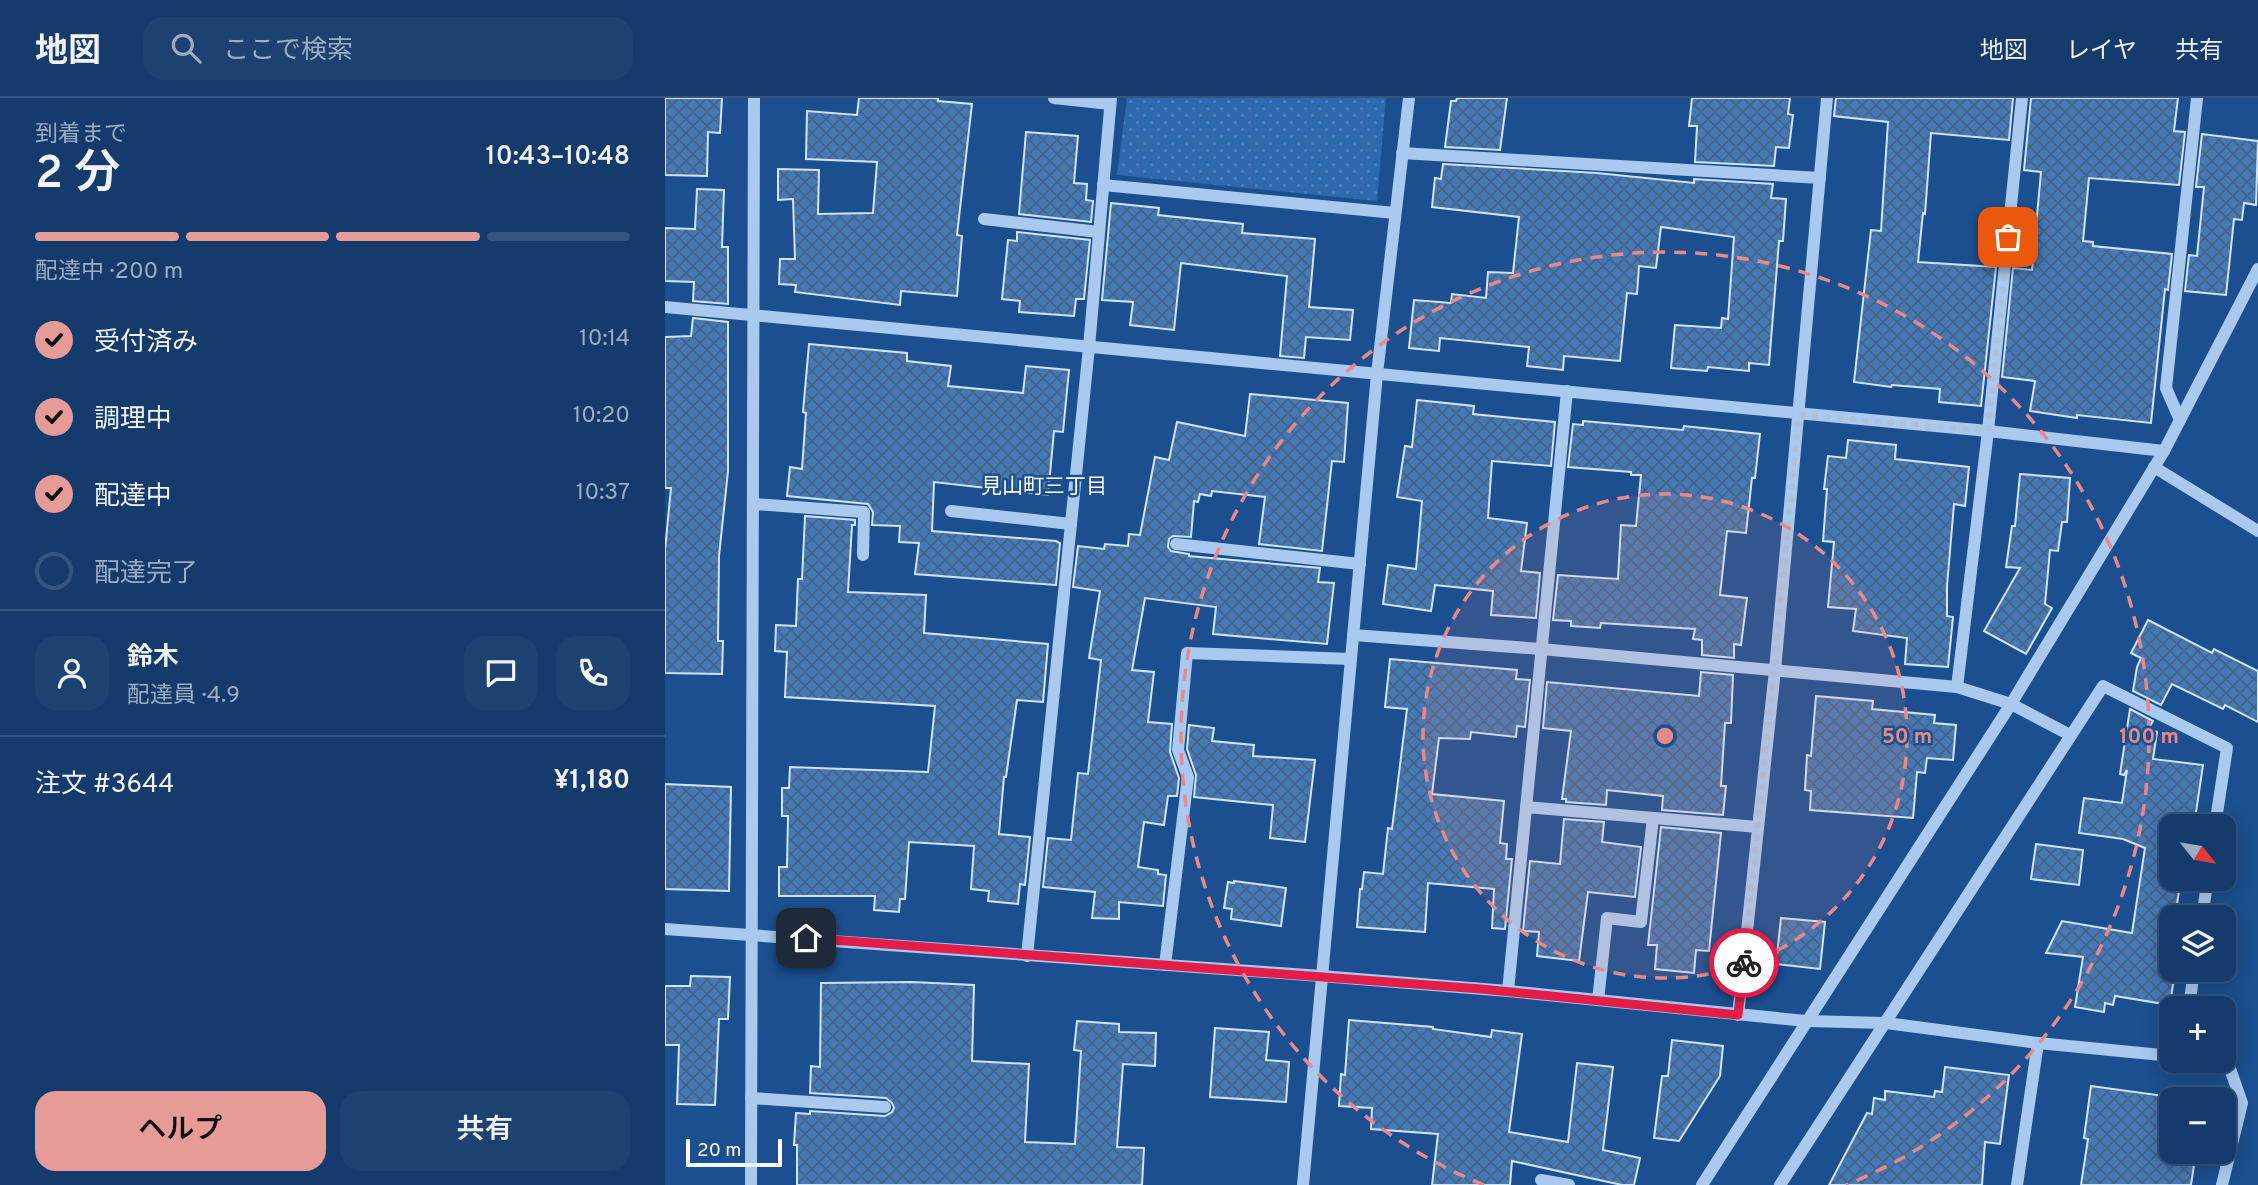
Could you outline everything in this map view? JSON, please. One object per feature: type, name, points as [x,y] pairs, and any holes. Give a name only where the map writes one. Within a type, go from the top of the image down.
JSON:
[{"type":"street","points":[[751,1185],[754,98]]},
{"type":"street","points":[[1027,956],[1089,347],[1111,101],[1054,98]]},
{"type":"street","points":[[1303,1185],[1377,374],[1409,98]]},
{"type":"street","points":[[1738,1015],[1775,670],[1827,98]]},
{"type":"street","points":[[1957,687],[1988,431],[2022,98]]},
{"type":"street","points":[[2180,420],[2166,388],[2197,98]]},
{"type":"street","points":[[1402,152],[1820,178]]},
{"type":"street","points":[[1103,185],[1395,213]]},
{"type":"street","points":[[984,219],[1099,232]]},
{"type":"street","points":[[1702,1185],[2011,704],[2164,451],[2258,269]]},
{"type":"street","points":[[665,307],[1988,431],[2164,451]]},
{"type":"street","points":[[1508,991],[1567,391]]},
{"type":"street","points":[[2154,467],[2258,531]]},
{"type":"street","points":[[754,504],[864,512],[863,555]]},
{"type":"street","points":[[951,512],[1071,524]]},
{"type":"street","points":[[1176,544],[1360,564]]},
{"type":"street","points":[[1353,635],[1541,649],[1957,687],[2011,704],[2070,735]]},
{"type":"street","points":[[1165,965],[1188,777],[1178,750],[1187,653],[1351,659]]},
{"type":"street","points":[[1780,1185],[2103,686],[2227,748],[2217,814]]},
{"type":"street","points":[[1526,807],[1758,827]]},
{"type":"street","points":[[1598,1000],[1607,918],[1641,922],[1653,818]]},
{"type":"street","points":[[665,929],[751,933],[1508,991],[1806,1021],[1885,1023],[2038,1043],[2159,1055]]},
{"type":"street","points":[[2017,1185],[2038,1043]]},
{"type":"street","points":[[2222,1185],[2242,1103],[2232,1073]]},
{"type":"street","points":[[751,1098],[885,1107]]},
{"type":"street","points":[[1541,1180],[1569,1185]]},
{"type":"shaded area","points":[[1127,98],[1386,98],[1377,201],[1117,175]]},
{"type":"building","points":[[665,98],[722,98],[720,133],[708,132],[707,176],[665,175]]},
{"type":"building","points":[[859,98],[938,98],[938,101],[972,104],[957,235],[962,236],[957,296],[901,291],[900,305],[795,292],[796,285],[779,284],[780,259],[795,259],[793,199],[778,200],[778,169],[819,170],[818,214],[873,213],[877,162],[806,159],[807,111],[857,115]]},
{"type":"building","points":[[1457,98],[1507,98],[1500,150],[1445,147],[1451,101],[1456,101]]},
{"type":"building","points":[[1692,98],[1790,98],[1788,114],[1793,115],[1789,148],[1776,147],[1774,166],[1695,162],[1697,126],[1689,126]]},
{"type":"building","points":[[1836,98],[2013,98],[2009,140],[1931,133],[1925,214],[1923,213],[1918,262],[1996,267],[1981,406],[1939,402],[1940,389],[1854,382],[1871,230],[1881,231],[1888,122],[1834,116]]},
{"type":"building","points":[[2031,98],[2178,98],[2174,131],[2185,132],[2179,185],[2089,178],[2083,241],[2093,242],[2093,246],[2172,254],[2168,290],[2165,289],[2151,423],[2077,415],[2077,418],[2030,411],[2035,381],[2002,377],[2013,268],[2032,270],[2041,172],[2024,170]]},
{"type":"building","points":[[1026,132],[1078,136],[1074,183],[1087,184],[1086,200],[1093,201],[1091,222],[1019,214]]},
{"type":"building","points":[[2202,134],[2258,141],[2256,205],[2244,203],[2242,220],[2234,219],[2226,295],[2185,291],[2189,255],[2197,256],[2204,187],[2196,187]]},
{"type":"building","points":[[1443,164],[1597,173],[1694,183],[1694,179],[1773,184],[1771,198],[1786,199],[1783,241],[1779,241],[1769,365],[1749,363],[1749,371],[1708,367],[1707,371],[1671,368],[1675,325],[1721,328],[1722,318],[1728,319],[1734,237],[1661,227],[1656,268],[1639,266],[1637,294],[1627,293],[1620,361],[1564,356],[1563,370],[1527,366],[1529,347],[1440,338],[1439,351],[1409,348],[1414,300],[1451,303],[1452,294],[1486,298],[1488,272],[1513,273],[1519,217],[1432,207],[1435,178],[1441,179]]},
{"type":"building","points":[[697,189],[724,190],[722,247],[728,247],[728,304],[693,301],[694,282],[665,281],[665,228],[695,229]]},
{"type":"building","points":[[1111,203],[1159,208],[1158,215],[1243,224],[1242,233],[1315,239],[1309,307],[1353,310],[1350,340],[1306,337],[1304,358],[1280,356],[1287,276],[1181,263],[1174,330],[1130,325],[1133,302],[1102,300]]},
{"type":"building","points":[[1017,232],[1090,240],[1084,299],[1076,299],[1074,316],[1019,312],[1020,301],[1002,299],[1008,240],[1017,241]]},
{"type":"building","points":[[693,318],[728,322],[728,471],[719,556],[718,641],[723,641],[722,674],[665,673],[665,550],[671,488],[665,488],[665,337],[691,336]]},
{"type":"building","points":[[809,344],[907,353],[907,361],[951,366],[948,386],[1023,393],[1026,366],[1069,370],[1063,432],[1054,431],[1048,495],[934,482],[932,531],[1056,541],[1060,543],[1056,585],[915,574],[919,543],[899,542],[900,526],[872,525],[873,512],[868,504],[787,496],[790,467],[802,469],[806,413],[803,412]]},
{"type":"building","points":[[1250,394],[1348,403],[1344,462],[1332,461],[1322,551],[1259,544],[1265,497],[1212,491],[1211,496],[1200,494],[1198,502],[1194,501],[1191,537],[1173,536],[1169,539],[1168,547],[1171,551],[1189,556],[1320,568],[1318,582],[1334,583],[1327,644],[1213,634],[1216,607],[1145,598],[1132,670],[1154,672],[1148,722],[1172,724],[1170,752],[1179,778],[1177,796],[1168,796],[1164,825],[1144,822],[1138,867],[1158,870],[1158,874],[1166,875],[1163,906],[1119,902],[1119,919],[1092,918],[1095,892],[1043,887],[1048,838],[1071,840],[1078,773],[1088,774],[1101,660],[1089,658],[1100,591],[1073,587],[1078,546],[1104,549],[1105,544],[1128,546],[1129,534],[1140,535],[1155,457],[1169,460],[1177,422],[1245,436]]},
{"type":"building","points":[[1417,400],[1474,406],[1473,414],[1555,422],[1551,466],[1492,461],[1488,518],[1527,523],[1521,571],[1540,573],[1536,618],[1491,615],[1493,591],[1435,585],[1431,611],[1383,604],[1388,565],[1416,569],[1422,501],[1397,497],[1405,446],[1412,447]]},
{"type":"building","points":[[1583,421],[1683,430],[1684,426],[1760,434],[1746,533],[1727,531],[1720,595],[1747,598],[1741,645],[1734,644],[1734,658],[1702,655],[1702,640],[1693,639],[1695,629],[1601,623],[1600,628],[1571,626],[1571,621],[1553,620],[1558,575],[1618,579],[1621,525],[1636,526],[1641,475],[1568,467],[1573,424],[1583,425]]},
{"type":"building","points":[[1848,440],[1896,445],[1895,459],[1969,467],[1965,506],[1954,504],[1947,586],[1947,616],[1953,617],[1948,667],[1905,664],[1907,638],[1853,631],[1856,609],[1828,607],[1834,542],[1823,541],[1827,489],[1824,489],[1828,456],[1846,458]]},
{"type":"building","points":[[2020,474],[2070,478],[2067,522],[2062,522],[2058,551],[2050,550],[2045,604],[2052,608],[2026,654],[1984,631],[2020,568],[2006,567],[2012,526],[2015,526]]},
{"type":"building","points":[[805,516],[855,520],[855,525],[852,525],[848,592],[926,595],[924,633],[1048,644],[1043,702],[1017,700],[1004,777],[999,834],[1030,837],[1025,885],[1020,884],[1018,904],[988,901],[989,891],[971,889],[974,846],[909,842],[905,899],[900,899],[899,912],[874,910],[875,896],[779,896],[779,867],[787,867],[788,816],[782,816],[782,788],[789,788],[790,767],[928,772],[935,706],[785,697],[787,652],[775,651],[776,625],[796,626],[798,579],[802,579]]},
{"type":"building","points":[[2148,620],[2212,653],[2214,649],[2258,671],[2258,722],[2225,705],[2223,709],[2172,684],[2161,705],[2133,691],[2141,658],[2131,653]]},
{"type":"building","points":[[1390,659],[1517,670],[1516,679],[1530,680],[1525,727],[1517,726],[1516,737],[1471,732],[1470,739],[1439,738],[1432,794],[1504,801],[1500,843],[1507,844],[1506,859],[1512,859],[1505,929],[1492,928],[1494,889],[1428,883],[1425,932],[1357,927],[1364,872],[1383,874],[1388,828],[1392,829],[1407,709],[1385,707]]},
{"type":"building","points":[[1701,672],[1733,675],[1731,723],[1725,723],[1721,786],[1726,786],[1723,815],[1662,810],[1663,796],[1607,790],[1606,805],[1566,802],[1566,799],[1562,799],[1571,731],[1543,728],[1547,682],[1699,696]]},
{"type":"building","points":[[1816,696],[1873,701],[1872,709],[1935,715],[1934,723],[1956,725],[1953,760],[1927,758],[1925,773],[1917,772],[1913,818],[1810,810],[1811,791],[1805,790]]},
{"type":"building","points":[[2130,709],[2153,721],[2149,728],[2157,732],[2153,759],[2203,765],[2196,814],[2159,814],[2159,891],[2179,891],[2177,905],[2159,905],[2159,982],[2173,982],[2171,996],[2159,996],[2159,1003],[2115,996],[2113,1005],[2105,1003],[2104,1012],[2075,1007],[2083,957],[2046,953],[2062,921],[2132,933],[2145,848],[2123,839],[2079,833],[2084,798],[2122,803],[2127,770],[2124,775],[2120,774]]},
{"type":"building","points":[[1189,725],[1214,728],[1212,741],[1254,745],[1253,756],[1315,760],[1305,842],[1270,838],[1273,805],[1194,797],[1196,775],[1187,749]]},
{"type":"building","points":[[665,784],[731,787],[729,891],[665,889]]},
{"type":"building","points":[[1564,819],[1604,822],[1602,842],[1641,847],[1635,897],[1588,892],[1579,961],[1537,956],[1539,932],[1523,931],[1530,861],[1560,864]]},
{"type":"building","points":[[1661,827],[1721,833],[1709,951],[1696,950],[1694,973],[1655,969],[1657,945],[1648,945]]},
{"type":"building","points":[[2036,844],[2083,850],[2079,885],[2031,879]]},
{"type":"building","points":[[1228,882],[1286,888],[1281,926],[1231,919],[1232,909],[1224,908]]},
{"type":"building","points":[[1781,918],[1825,922],[1820,969],[1776,964]]},
{"type":"building","points":[[691,976],[730,977],[728,1019],[719,1019],[715,1105],[677,1104],[679,1045],[665,1045],[665,986],[690,986]]},
{"type":"building","points":[[912,982],[974,985],[972,1061],[1029,1064],[1025,1142],[1075,1144],[1081,1051],[1074,1050],[1077,1021],[1119,1024],[1119,1032],[1156,1033],[1155,1066],[1123,1064],[1117,1147],[1144,1148],[1142,1185],[797,1185],[797,1145],[794,1145],[796,1113],[810,1114],[810,1111],[885,1116],[894,1108],[886,1098],[810,1093],[811,1066],[820,1067],[821,983]]},
{"type":"building","points":[[1349,1020],[1433,1027],[1491,1037],[1492,1030],[1522,1034],[1509,1132],[1568,1142],[1577,1063],[1613,1067],[1603,1150],[1640,1158],[1634,1185],[1622,1185],[1512,1161],[1510,1185],[1432,1185],[1438,1134],[1371,1129],[1372,1108],[1339,1106],[1341,1074],[1345,1075]]},
{"type":"building","points":[[1215,1028],[1269,1032],[1266,1060],[1289,1062],[1286,1102],[1210,1097]]},
{"type":"building","points":[[1672,1040],[1723,1046],[1720,1076],[1679,1141],[1654,1138],[1662,1076],[1668,1076]]},
{"type":"building","points":[[1945,1067],[2009,1075],[2000,1144],[1985,1142],[1982,1185],[1829,1185],[1867,1113],[1872,1114],[1874,1098],[1885,1100],[1885,1091],[1934,1097],[1935,1091],[1942,1092]]},
{"type":"building","points":[[2091,1086],[2159,1095],[2159,1164],[2194,1164],[2191,1185],[2081,1185],[2088,1139],[2084,1138]]},
{"type":"way so far","points":[[1744,963],[1799,415],[1988,431],[2008,237]]},
{"type":"district","name":"見山町三丁目","points":[[1044,486]]},
{"type":"route","points":[[806,938],[1481,989],[1738,1015],[1744,963]]}]
